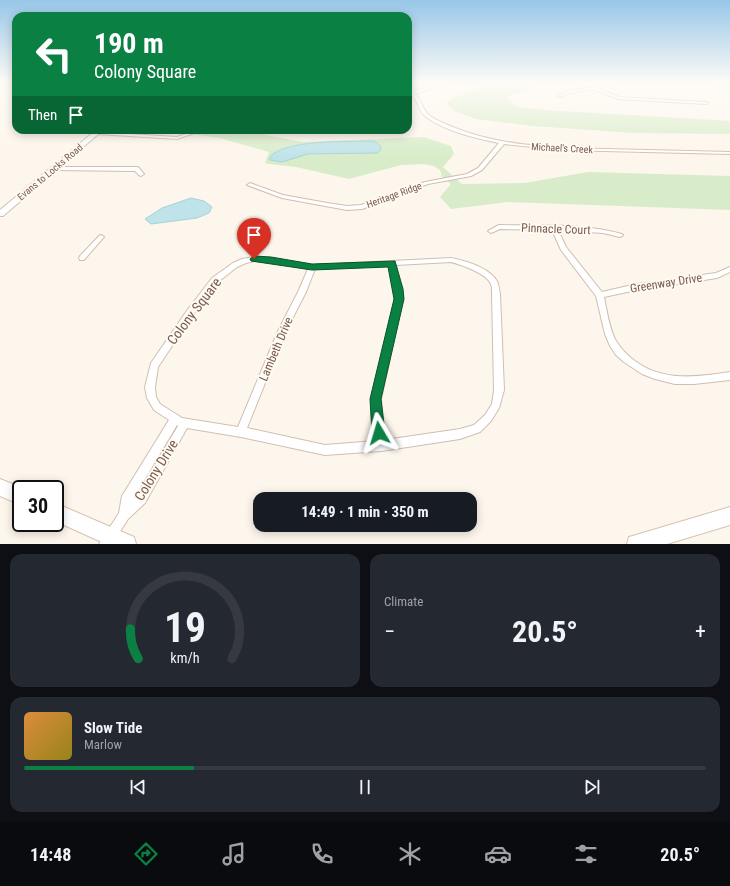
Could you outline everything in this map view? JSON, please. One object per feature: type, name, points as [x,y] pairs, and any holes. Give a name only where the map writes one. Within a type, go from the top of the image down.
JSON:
[{"type":"main road","points":[[0,487],[12,492]]},
{"type":"main road","points":[[636,544],[730,516]]},
{"type":"main road","points":[[64,517],[107,540],[127,544]]},
{"type":"street","name":"Michael's Creek","points":[[422,108],[441,124],[469,134],[503,142],[543,148],[730,153]]},
{"type":"street","name":"Evans to Locks Road","points":[[0,214],[96,134]]},
{"type":"street","points":[[132,134],[177,138],[190,134]]},
{"type":"street","name":"Heritage Ridge","points":[[250,185],[282,196],[327,205],[347,208],[362,207],[427,183],[469,175],[480,169],[503,142]]},
{"type":"street","points":[[55,169],[84,170],[108,168],[138,170],[141,174]]},
{"type":"street","name":"Pinnacle Court","points":[[491,231],[499,227],[554,228],[603,231],[620,235]]},
{"type":"street","points":[[554,228],[563,248],[600,295],[610,335],[620,352],[635,366],[655,376],[676,381],[730,376]]},
{"type":"street","points":[[82,258],[101,237]]},
{"type":"street","name":"Colony Square","points":[[254,259],[271,260],[312,267],[451,260],[469,265],[486,274],[494,283],[496,294],[499,390],[496,405],[488,418],[477,429],[460,434],[381,446],[325,450],[180,421],[157,407],[152,398],[150,387],[154,366],[189,314],[215,280],[235,265],[254,259]]},
{"type":"street","points":[[381,446],[376,399],[399,299],[399,289],[392,264]]},
{"type":"street","name":"Lambeth Drive","points":[[241,432],[282,331],[302,292],[312,267]]},
{"type":"street","name":"Greenway Drive","points":[[600,295],[632,288],[717,275],[730,269]]},
{"type":"street","name":"Colony Drive","points":[[107,540],[124,515],[141,499],[180,421]]},
{"type":"green space","points":[[452,108],[530,108],[730,121],[730,134],[634,133],[533,126],[476,119]]},
{"type":"green space","points":[[192,134],[260,134],[303,142],[424,137],[451,146],[454,154],[443,167],[462,184],[525,183],[588,172],[730,176],[730,210],[508,202],[451,209],[440,197],[451,184],[442,177],[440,170],[434,166],[424,164],[401,165],[349,179],[296,167],[265,163],[269,152],[219,138]]},
{"type":"water","points":[[372,141],[380,146],[381,149],[378,153],[308,154],[282,162],[270,160],[270,157],[277,151],[302,144]]},
{"type":"water","points":[[191,198],[204,201],[212,207],[209,213],[197,218],[151,224],[145,219],[162,208]]},
{"type":"route","points":[[254,259],[271,260],[312,267],[392,264],[399,289],[399,299],[376,399],[379,433]]}]
